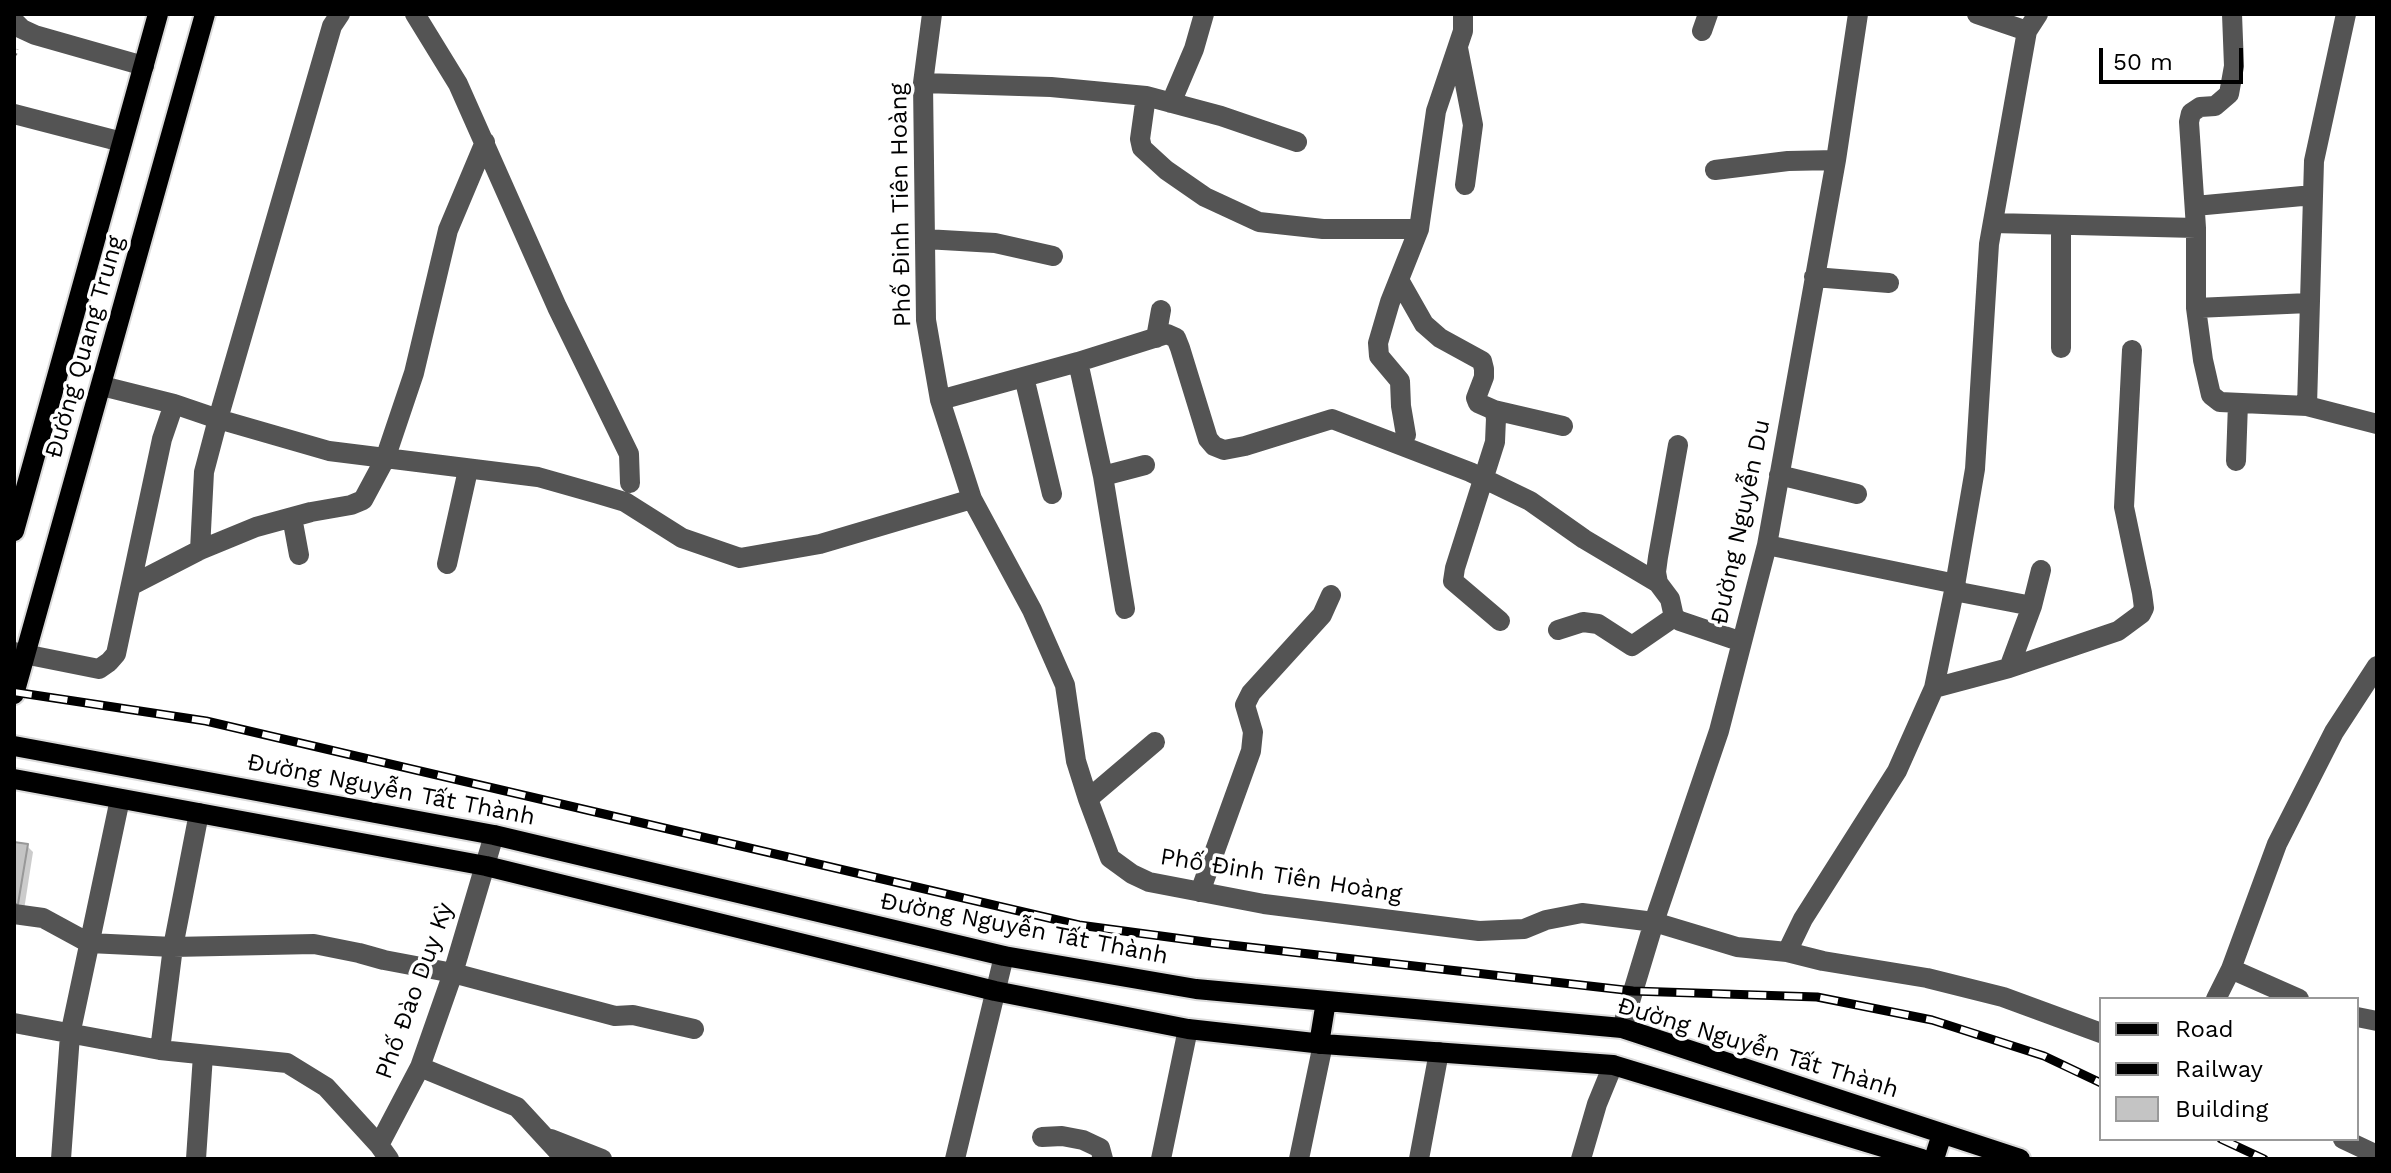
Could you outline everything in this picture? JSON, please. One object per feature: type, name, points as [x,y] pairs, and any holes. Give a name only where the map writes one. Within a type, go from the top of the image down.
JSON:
[{"type":"main road","name":"Đường Quang Trung","points":[[14,531],[158,14]]},
{"type":"main road","name":"Đường Quang Trung","points":[[14,694],[20,653],[102,386],[205,14]]},
{"type":"main road","name":"Đường Nguyễn Tất Thành","points":[[14,746],[494,835],[1004,956],[1196,989],[1622,1028],[2020,1159]]},
{"type":"main road","points":[[14,779],[486,866],[995,991],[1188,1029],[1321,1044],[1613,1065],[1922,1159]]},
{"type":"main road","points":[[354,842],[360,810]]},
{"type":"main road","points":[[1321,1044],[1326,1001]]},
{"type":"main road","points":[[1934,1159],[1942,1134]]},
{"type":"street","points":[[200,550],[204,472],[332,26],[340,14]]},
{"type":"street","points":[[415,14],[458,84],[557,307],[629,454],[630,483]]},
{"type":"street","name":"Phố Đinh Tiên Hoàng","points":[[932,14],[923,83],[926,320],[940,400],[972,499],[1032,610],[1065,685],[1076,761],[1101,828],[1106,851],[1118,864],[1149,882],[1264,904],[1479,931],[1524,929],[1546,920],[1582,913],[1654,922],[1737,947],[1787,952],[1927,978],[2003,997],[2099,1032]]},
{"type":"street","points":[[1171,103],[1194,49],[1204,14]]},
{"type":"street","points":[[1406,435],[1400,381],[1379,356],[1378,343],[1419,229],[1436,111],[1463,31],[1463,14]]},
{"type":"street","name":"Đường Nguyễn Du","points":[[1622,1028],[1654,922],[1719,731],[1767,545],[1836,160],[1858,14]]},
{"type":"street","points":[[1787,952],[1803,919],[1897,771],[1934,688],[1955,588],[1975,469],[1989,244],[2033,22],[1977,14]]},
{"type":"street","points":[[2232,14],[2234,66],[2229,94],[2215,106],[2200,107],[2191,113],[2196,308],[2211,395],[2220,402],[2307,406],[2377,424]]},
{"type":"street","points":[[2307,406],[2314,161],[2346,14]]},
{"type":"street","points":[[14,21],[35,35],[144,66]]},
{"type":"street","points":[[1458,48],[1473,125],[1465,185]]},
{"type":"street","points":[[923,83],[1051,87],[1146,96],[1221,116],[1297,142]]},
{"type":"street","points":[[1146,96],[1140,139],[1142,148],[1166,170],[1205,197],[1259,222],[1323,229],[1419,229]]},
{"type":"street","points":[[14,114],[122,142]]},
{"type":"street","points":[[132,585],[200,550],[256,527],[363,500],[385,459],[414,373],[448,230],[485,142]]},
{"type":"street","points":[[1715,170],[1788,161],[1836,160]]},
{"type":"street","points":[[2195,206],[2313,195]]},
{"type":"street","points":[[1993,223],[2196,228]]},
{"type":"street","points":[[2061,225],[2061,348]]},
{"type":"street","points":[[925,239],[995,243],[1053,256]]},
{"type":"street","points":[[1814,277],[1889,283]]},
{"type":"street","points":[[1399,280],[1424,324],[1440,338],[1482,361],[1484,377],[1476,398],[1478,403],[1494,410],[1563,426]]},
{"type":"street","points":[[2196,308],[2309,303]]},
{"type":"street","points":[[1156,338],[1161,310]]},
{"type":"street","points":[[940,400],[1167,334],[1176,338],[1208,439],[1214,446],[1224,450],[1245,446],[1332,419],[1485,479],[1530,501],[1584,539],[1658,583],[1670,599],[1674,617],[1680,621],[1742,642]]},
{"type":"street","points":[[1934,688],[2009,668],[2118,631],[2132,623],[2144,608],[2124,507],[2132,350]]},
{"type":"street","points":[[1078,362],[1103,476],[1125,609]]},
{"type":"street","points":[[1024,377],[1052,494]]},
{"type":"street","points":[[102,386],[174,404],[329,451],[538,477],[625,502],[682,538],[740,558],[820,544],[972,499]]},
{"type":"street","points":[[2236,461],[2238,403]]},
{"type":"street","points":[[20,653],[99,669],[116,654],[162,439],[174,404]]},
{"type":"street","points":[[1494,410],[1495,442],[1453,581],[1500,621]]},
{"type":"street","points":[[1658,583],[1658,557],[1678,445]]},
{"type":"street","points":[[1103,476],[1145,465]]},
{"type":"street","points":[[447,564],[468,470]]},
{"type":"street","points":[[1779,475],[1857,494]]},
{"type":"street","points":[[292,517],[299,555]]},
{"type":"street","points":[[1767,545],[2032,606]]},
{"type":"street","points":[[2009,668],[2032,606],[2041,570]]},
{"type":"street","points":[[1200,892],[1251,751],[1253,732],[1245,705],[1251,693],[1322,615],[1331,595]]},
{"type":"street","points":[[1558,630],[1583,622],[1598,624],[1632,646],[1674,617]]},
{"type":"street","points":[[2217,997],[2231,969],[2277,844],[2334,732],[2377,666]]},
{"type":"street","points":[[1088,799],[1155,742]]},
{"type":"street","points":[[61,1159],[70,1035],[120,799]]},
{"type":"street","points":[[160,1050],[173,947],[199,813]]},
{"type":"street","name":"Phố Đào Duy Kỳ","points":[[384,1152],[420,1067],[453,973],[494,835]]},
{"type":"street","points":[[14,914],[43,918],[89,943],[173,947],[314,944],[453,973],[615,1016],[633,1015],[694,1029]]},
{"type":"street","points":[[955,1159],[1004,956]]},
{"type":"street","points":[[2231,969],[2294,997]]},
{"type":"street","points":[[14,1023],[160,1050],[287,1063],[326,1087],[384,1152]]},
{"type":"street","points":[[1161,1159],[1188,1029]]},
{"type":"street","points":[[1299,1159],[1321,1044]]},
{"type":"street","points":[[1419,1159],[1439,1052]]},
{"type":"street","points":[[196,1159],[203,1055]]},
{"type":"street","points":[[1581,1159],[1584,1141],[1613,1065]]},
{"type":"street","points":[[420,1067],[517,1107],[565,1159]]},
{"type":"street","points":[[1042,1137],[1062,1136],[1083,1140],[1100,1148],[1103,1159]]},
{"type":"street","points":[[547,1137],[602,1159]]},
{"type":"street","points":[[2347,1141],[2377,1155]]},
{"type":"building","points":[[14,842],[28,844],[18,904],[14,904]]},
{"type":"railway","points":[[14,692],[206,721],[1079,925],[1633,991],[1817,997],[1932,1020],[2044,1056],[2099,1082]]},
{"type":"railway","points":[[2225,1141],[2264,1159]]}]
